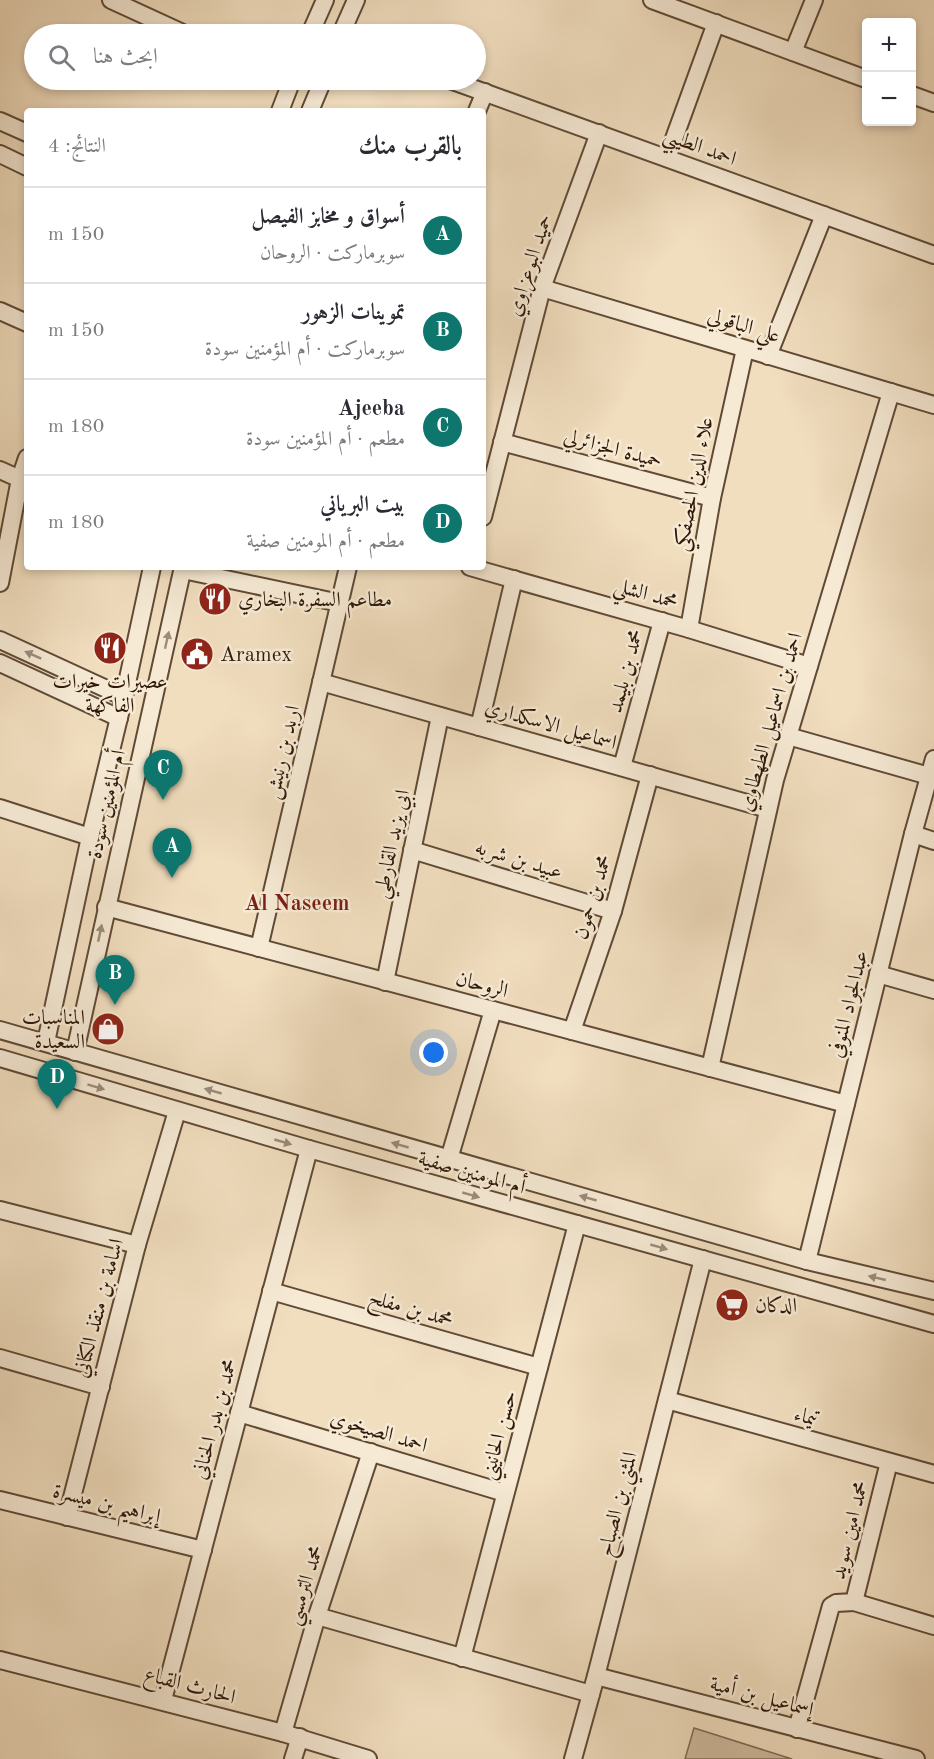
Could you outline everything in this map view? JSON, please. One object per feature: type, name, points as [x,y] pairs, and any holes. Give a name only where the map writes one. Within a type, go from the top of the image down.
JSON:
[{"type":"street","points":[[111,0],[163,24]]},
{"type":"street","points":[[314,24],[325,0]]},
{"type":"street","points":[[345,24],[356,0]]},
{"type":"street","points":[[652,0],[672,3],[716,23],[862,77]]},
{"type":"street","points":[[793,52],[814,0]]},
{"type":"street","points":[[667,158],[716,23]]},
{"type":"street","points":[[281,108],[286,90]]},
{"type":"street","points":[[311,108],[319,90]]},
{"type":"street","name":"احمد الطيبي","points":[[479,90],[934,255]]},
{"type":"street","points":[[478,108],[485,92]]},
{"type":"street","points":[[916,96],[933,100]]},
{"type":"street","points":[[0,121],[24,132]]},
{"type":"street","name":"حميد البوعزاوي","points":[[486,506],[542,288],[599,133]]},
{"type":"street","points":[[0,154],[24,166]]},
{"type":"street","points":[[768,356],[824,215]]},
{"type":"street","name":"علي الباقولي","points":[[542,288],[934,405]]},
{"type":"street","points":[[0,311],[24,322]]},
{"type":"street","name":"علاء الدين الحصفكي","points":[[689,629],[712,498],[745,349]]},
{"type":"street","name":"احمد بن اسماعيل الطهطاوي","points":[[710,1068],[768,809],[891,392]]},
{"type":"street","name":"حميدة الجزائرلي","points":[[502,442],[712,498]]},
{"type":"street","points":[[0,583],[24,467]]},
{"type":"street","points":[[0,470],[20,479]]},
{"type":"street","name":"أم المؤمنين سودة","points":[[46,1042],[151,570]]},
{"type":"street","name":"أم المؤمنين سودة","points":[[75,1052],[183,570]]},
{"type":"street","points":[[192,570],[340,603]]},
{"type":"street","name":"اربد بن رنيش","points":[[259,948],[347,570]]},
{"type":"street","name":"محمد الشلي","points":[[481,570],[662,621],[809,666]]},
{"type":"street","points":[[479,727],[514,579]]},
{"type":"street","name":"محمد بن بليمد","points":[[622,767],[662,621]]},
{"type":"street","points":[[0,640],[124,697]]},
{"type":"street","points":[[0,663],[119,718]]},
{"type":"street","name":"اسماعيل الاسكداري","points":[[321,682],[768,809]]},
{"type":"street","name":"ابي يزيد القارطي","points":[[385,981],[440,716]]},
{"type":"street","points":[[788,736],[929,776]]},
{"type":"street","name":"عبدالجواد المنوفي","points":[[807,1261],[913,834],[934,759]]},
{"type":"street","name":"محمد بن حمون","points":[[572,1031],[613,911],[650,775]]},
{"type":"street","points":[[0,808],[90,837]]},
{"type":"street","points":[[913,834],[934,841]]},
{"type":"street","name":"عبيد بن شربه","points":[[412,850],[613,911]]},
{"type":"street","name":"الروحان","points":[[106,907],[846,1104]]},
{"type":"street","points":[[878,974],[934,990]]},
{"type":"street","points":[[449,1159],[493,1010]]},
{"type":"street","name":"أم المومنين صفية","points":[[0,1030],[807,1261],[933,1286]]},
{"type":"street","name":"أم المومنين صفية","points":[[0,1058],[309,1149],[934,1324]]},
{"type":"street","name":"اسامة بن منقذ الكناني","points":[[67,1516],[137,1245],[177,1111]]},
{"type":"street","name":"محمد بن بدر الحناني","points":[[163,1700],[309,1149]]},
{"type":"street","points":[[1,1213],[137,1245]]},
{"type":"street","name":"حسن الحانيني","points":[[462,1658],[577,1224]]},
{"type":"street","name":"المثني بن الصباح","points":[[573,1759],[703,1259]]},
{"type":"street","name":"محمد بن مفلح","points":[[271,1291],[539,1367]]},
{"type":"street","points":[[0,1358],[101,1387]]},
{"type":"street","name":"تيماء","points":[[667,1400],[934,1474]]},
{"type":"street","name":"احمد الصيخوي","points":[[239,1413],[505,1493]]},
{"type":"street","name":"محمد الترمسي","points":[[283,1733],[317,1616],[371,1452]]},
{"type":"street","name":"محمد امين سويد","points":[[797,1729],[831,1606],[836,1603],[854,1602],[890,1462]]},
{"type":"street","name":"إبراهيم بن ميسرة","points":[[0,1500],[203,1550]]},
{"type":"street","points":[[854,1602],[934,1626]]},
{"type":"street","points":[[317,1616],[591,1694]]},
{"type":"street","name":"الحارث القباع","points":[[0,1660],[163,1700],[300,1737],[368,1759]]},
{"type":"street","name":"إسماعيل بن أمية","points":[[596,1676],[916,1759]]},
{"type":"street","points":[[293,1759],[300,1737]]},
{"type":"shaded area","points":[[694,1728],[792,1759],[685,1759]]},
{"type":"place","name":"مطاعم السفرة البخاري","points":[[215,599]]},
{"type":"place","name":"عصيرات خيرات الفاكهة","points":[[110,648]]},
{"type":"place","name":"Aramex","points":[[197,654]]},
{"type":"place","name":"Ajeeba","points":[[163,800]]},
{"type":"place","name":"أسواق و مخابز الفيصل","points":[[172,878]]},
{"type":"place","name":"تموينات الزهور","points":[[115,1005]]},
{"type":"place","name":"المناسبات السعيدة","points":[[108,1029]]},
{"type":"place","name":"بيت البرياني","points":[[57,1109]]},
{"type":"place","name":"الدكان","points":[[732,1305]]},
{"type":"district","name":"Al Naseem","points":[[297,902]]}]
